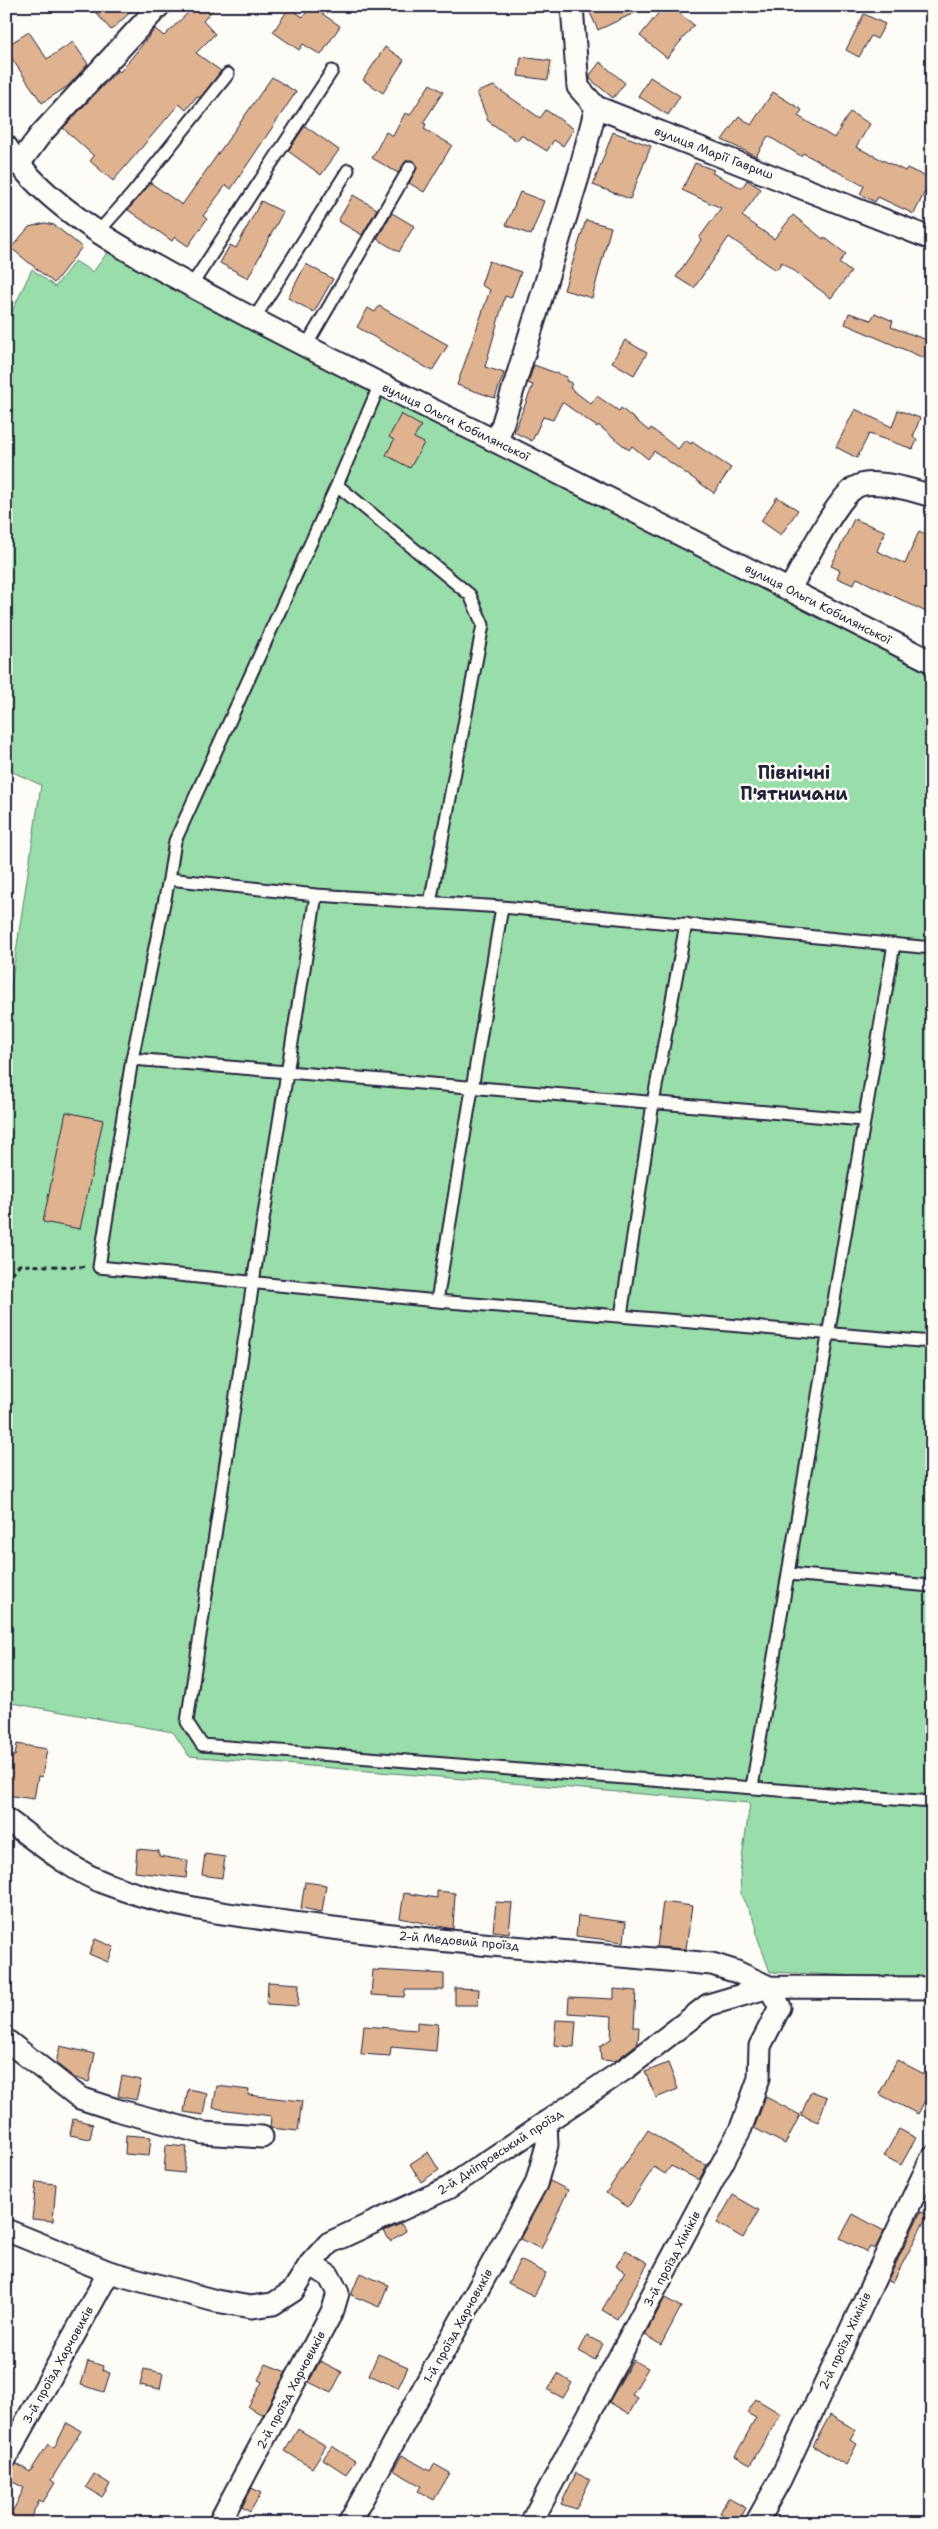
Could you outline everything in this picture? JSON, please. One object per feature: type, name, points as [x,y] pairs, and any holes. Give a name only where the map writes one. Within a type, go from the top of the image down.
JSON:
[{"type":"street","points":[[18,165],[41,134],[159,6]]},
{"type":"street","name":"вулиця Марії Гавриш","points":[[572,6],[578,86],[596,107],[932,239]]},
{"type":"street","points":[[497,442],[579,174],[596,107]]},
{"type":"street","name":"вулиця Ольги Кобилянської","points":[[6,146],[18,165],[62,204],[98,232],[191,286],[380,384],[932,662]]},
{"type":"street","points":[[790,590],[842,500],[857,486],[879,484],[932,496]]},
{"type":"street","name":"2-й Медовий проїзд","points":[[6,1819],[63,1860],[97,1879],[150,1898],[221,1913],[377,1934],[712,1964],[737,1972],[769,1987],[932,1988]]},
{"type":"street","name":"2-й Дніпровський проїзд","points":[[6,2230],[109,2272],[216,2301],[250,2307],[273,2304],[293,2291],[310,2264],[328,2243],[448,2188],[628,2067],[708,2005],[769,1987]]},
{"type":"street","name":"3-й проїзд Хіміків","points":[[532,2523],[741,2128],[759,2078],[760,2046],[780,2007],[769,1987]]},
{"type":"street","points":[[6,2040],[80,2098],[204,2133],[262,2137]]},
{"type":"street","name":"1-й проїзд Харчовиків","points":[[349,2523],[536,2184],[548,2146],[546,2122]]},
{"type":"street","name":"2-й проїзд Хіміків","points":[[756,2523],[780,2480],[932,2157]]},
{"type":"street","name":"2-й проїзд Харчовиків","points":[[219,2523],[333,2310],[338,2293],[329,2276],[310,2264]]},
{"type":"street","name":"3-й проїзд Харчовиків","points":[[6,2458],[109,2272]]},
{"type":"lane","points":[[191,286],[332,71]]},
{"type":"lane","points":[[98,232],[133,193],[228,74]]},
{"type":"lane","points":[[306,346],[410,168]]},
{"type":"lane","points":[[254,319],[348,170]]},
{"type":"lane","points":[[380,384],[337,485],[175,840],[169,879],[132,1059],[99,1267],[437,1301],[932,1342]]},
{"type":"lane","points":[[337,485],[470,595],[483,625],[430,903]]},
{"type":"lane","points":[[169,879],[316,895],[502,908],[932,948]]},
{"type":"lane","points":[[316,895],[253,1282],[187,1722],[202,1745],[932,1802]]},
{"type":"lane","points":[[437,1301],[502,908]]},
{"type":"lane","points":[[621,1316],[653,1103],[686,924]]},
{"type":"lane","points":[[752,1787],[894,944]]},
{"type":"lane","points":[[132,1059],[863,1120]]},
{"type":"lane","points":[[788,1574],[932,1586]]},
{"type":"path","points":[[6,1281],[19,1265],[99,1267]]},
{"type":"green space","points":[[115,242],[932,662],[932,1976],[859,1976],[770,1972],[757,1936],[756,1925],[741,1895],[740,1872],[750,1803],[189,1756],[173,1732],[6,1702],[6,1019],[41,785],[6,769],[6,324],[32,269],[55,287],[75,261],[93,272]]},
{"type":"building","points":[[90,6],[137,6],[111,30]]},
{"type":"building","points":[[195,6],[216,6],[203,21],[215,34],[196,53],[221,71],[200,98],[197,96],[186,110],[179,104],[113,181],[90,161],[94,156],[63,128],[118,70],[120,72],[155,29],[164,36]]},
{"type":"building","points":[[311,6],[340,26],[321,55],[303,44],[299,50],[273,32],[289,8],[303,17]]},
{"type":"building","points":[[587,6],[649,6],[598,30]]},
{"type":"building","points":[[664,6],[670,6],[694,25],[667,58],[640,36]]},
{"type":"building","points":[[864,14],[885,24],[877,39],[871,36],[859,57],[846,50]]},
{"type":"building","points":[[29,32],[47,59],[73,42],[88,64],[68,86],[42,103],[6,50],[6,46]]},
{"type":"building","points":[[385,47],[404,60],[383,93],[363,80]]},
{"type":"building","points":[[521,57],[551,61],[548,80],[518,76]]},
{"type":"building","points":[[600,62],[625,83],[613,98],[590,79],[590,75]]},
{"type":"building","points":[[272,77],[296,92],[231,189],[226,185],[203,216],[207,219],[188,246],[175,237],[172,241],[128,210],[151,183],[182,205]]},
{"type":"building","points":[[650,77],[680,96],[668,115],[638,96]]},
{"type":"building","points":[[430,84],[443,92],[423,123],[426,124],[424,129],[452,145],[424,192],[409,183],[417,168],[414,161],[406,161],[398,173],[372,158],[386,132],[393,136],[405,113],[410,115]]},
{"type":"building","points":[[494,86],[540,118],[546,110],[574,129],[563,146],[554,140],[547,151],[521,135],[517,141],[488,121],[477,92]]},
{"type":"building","points":[[773,92],[802,110],[798,116],[834,138],[850,112],[870,124],[856,147],[905,171],[907,168],[931,179],[914,214],[878,197],[875,202],[860,194],[864,186],[803,153],[801,156],[768,136],[756,156],[722,140],[739,116],[751,125]]},
{"type":"building","points":[[305,126],[339,150],[321,175],[288,151]]},
{"type":"building","points":[[613,132],[651,146],[630,199],[593,185]]},
{"type":"building","points":[[695,163],[714,170],[712,173],[742,188],[747,180],[761,189],[742,216],[774,239],[793,215],[823,239],[824,237],[846,254],[839,263],[851,272],[831,298],[782,262],[776,270],[729,237],[694,288],[676,277],[701,240],[699,238],[721,208],[682,190]]},
{"type":"building","points":[[520,192],[544,201],[531,235],[506,225]]},
{"type":"building","points":[[353,195],[377,209],[362,235],[338,221]]},
{"type":"building","points":[[261,201],[283,212],[248,278],[220,263],[230,245],[236,248]]},
{"type":"building","points":[[392,213],[414,226],[399,252],[377,239]]},
{"type":"building","points":[[586,220],[611,227],[592,298],[564,290]]},
{"type":"building","points":[[45,223],[54,225],[82,247],[54,283],[11,248],[29,227]]},
{"type":"building","points":[[489,261],[521,272],[511,298],[505,296],[485,367],[504,373],[495,398],[457,385],[490,290],[481,285]]},
{"type":"building","points":[[306,264],[333,279],[314,312],[288,298]]},
{"type":"building","points":[[379,306],[448,345],[432,371],[357,327],[368,308],[375,312]]},
{"type":"building","points":[[849,313],[871,320],[875,313],[893,321],[891,327],[930,341],[924,358],[845,324]]},
{"type":"building","points":[[625,340],[647,353],[634,375],[612,362]]},
{"type":"building","points":[[534,365],[567,377],[566,381],[572,383],[570,388],[591,404],[597,396],[619,411],[621,408],[649,431],[651,428],[678,449],[685,440],[691,444],[692,442],[731,468],[714,493],[654,451],[648,459],[632,446],[629,450],[598,425],[597,427],[562,402],[553,420],[543,417],[532,441],[514,432],[533,385],[528,383]]},
{"type":"building","points":[[855,409],[892,427],[898,410],[920,418],[913,437],[917,440],[913,449],[869,434],[857,458],[836,447]]},
{"type":"building","points":[[401,414],[421,426],[414,438],[424,443],[410,468],[386,455],[394,440],[389,437]]},
{"type":"building","points":[[777,497],[798,510],[781,535],[761,521]]},
{"type":"building","points":[[854,519],[885,531],[877,551],[905,564],[919,531],[932,537],[932,615],[857,578],[853,585],[837,578],[840,570],[831,566]]},
{"type":"building","points":[[66,1112],[103,1120],[80,1229],[43,1222]]},
{"type":"building","points":[[17,1744],[47,1749],[42,1777],[38,1776],[34,1799],[6,1795],[6,1755],[15,1756]]},
{"type":"building","points":[[137,1849],[159,1851],[159,1856],[188,1861],[186,1878],[135,1872]]},
{"type":"building","points":[[205,1854],[225,1857],[222,1878],[202,1875]]},
{"type":"building","points":[[305,1882],[326,1885],[322,1912],[301,1908]]},
{"type":"building","points":[[437,1891],[455,1893],[453,1929],[400,1918],[404,1893],[437,1898]]},
{"type":"building","points":[[496,1902],[512,1903],[509,1933],[493,1931]]},
{"type":"building","points":[[663,1902],[692,1906],[686,1949],[657,1947]]},
{"type":"building","points":[[578,1916],[626,1922],[624,1942],[576,1936]]},
{"type":"building","points":[[95,1939],[114,1947],[108,1962],[89,1954]]},
{"type":"building","points":[[373,1970],[444,1974],[444,1990],[405,1990],[404,1997],[371,1995]]},
{"type":"building","points":[[268,1982],[299,1984],[298,2006],[267,2004]]},
{"type":"building","points":[[455,1988],[479,1989],[478,2005],[455,2005]]},
{"type":"building","points":[[614,1989],[636,1991],[634,2027],[639,2027],[638,2043],[615,2061],[601,2060],[600,2046],[611,2039],[612,2016],[568,2013],[569,1997],[614,1999]]},
{"type":"building","points":[[556,2020],[576,2021],[574,2047],[554,2045]]},
{"type":"building","points":[[417,2022],[438,2024],[436,2051],[391,2047],[390,2056],[361,2054],[364,2026],[417,2030]]},
{"type":"building","points":[[60,2046],[95,2054],[89,2082],[75,2078],[56,2063]]},
{"type":"building","points":[[897,2060],[932,2078],[932,2087],[918,2114],[879,2094]]},
{"type":"building","points":[[668,2063],[678,2089],[656,2098],[645,2072]]},
{"type":"building","points":[[122,2076],[141,2080],[136,2100],[118,2096]]},
{"type":"building","points":[[217,2086],[249,2090],[248,2095],[302,2101],[298,2131],[270,2128],[271,2116],[213,2108]]},
{"type":"building","points":[[188,2089],[207,2093],[203,2115],[184,2112]]},
{"type":"building","points":[[811,2091],[827,2097],[818,2122],[801,2115]]},
{"type":"building","points":[[766,2097],[800,2115],[785,2144],[754,2128]]},
{"type":"building","points":[[73,2119],[93,2124],[90,2139],[70,2135]]},
{"type":"building","points":[[899,2129],[916,2138],[901,2165],[884,2156]]},
{"type":"building","points":[[648,2130],[692,2159],[707,2165],[699,2180],[671,2166],[665,2174],[654,2167],[628,2207],[606,2193]]},
{"type":"building","points":[[126,2135],[151,2137],[149,2156],[125,2154]]},
{"type":"building","points":[[166,2145],[187,2147],[184,2173],[164,2171]]},
{"type":"building","points":[[428,2152],[439,2170],[421,2182],[410,2164]]},
{"type":"building","points":[[550,2181],[568,2190],[541,2249],[520,2239]]},
{"type":"building","points":[[36,2182],[56,2184],[53,2221],[32,2219]]},
{"type":"building","points":[[733,2195],[759,2210],[743,2238],[717,2223]]},
{"type":"building","points":[[921,2211],[928,2214],[893,2282],[888,2280]]},
{"type":"building","points":[[853,2214],[884,2231],[875,2249],[870,2247],[867,2252],[840,2238]]},
{"type":"building","points":[[401,2224],[406,2231],[390,2241],[384,2231]]},
{"type":"building","points":[[626,2250],[648,2263],[617,2319],[602,2310],[625,2271],[616,2266]]},
{"type":"building","points":[[520,2260],[546,2273],[534,2296],[508,2283]]},
{"type":"building","points":[[360,2273],[388,2285],[379,2307],[351,2295]]},
{"type":"building","points":[[665,2298],[681,2307],[661,2345],[645,2335]]},
{"type":"building","points":[[587,2336],[603,2344],[595,2360],[579,2351]]},
{"type":"building","points":[[378,2354],[408,2367],[398,2388],[369,2375]]},
{"type":"building","points":[[633,2360],[648,2368],[632,2395],[638,2398],[629,2414],[609,2402]]},
{"type":"building","points":[[88,2361],[103,2366],[102,2370],[110,2373],[104,2392],[81,2385]]},
{"type":"building","points":[[320,2361],[342,2372],[331,2393],[309,2382]]},
{"type":"building","points":[[266,2364],[286,2372],[263,2415],[248,2407],[262,2382],[258,2380]]},
{"type":"building","points":[[144,2369],[163,2373],[160,2389],[140,2385]]},
{"type":"building","points":[[558,2374],[572,2383],[563,2398],[548,2390]]},
{"type":"building","points":[[756,2399],[781,2414],[750,2465],[735,2456],[756,2418],[747,2413]]},
{"type":"building","points":[[830,2415],[856,2430],[850,2440],[857,2444],[846,2465],[813,2446]]},
{"type":"building","points":[[67,2423],[81,2431],[51,2480],[55,2483],[43,2502],[39,2500],[28,2523],[7,2523],[24,2488],[6,2478],[6,2470],[17,2464],[30,2472],[48,2444],[54,2448]]},
{"type":"building","points":[[298,2429],[326,2446],[312,2468],[285,2451]]},
{"type":"building","points":[[332,2446],[355,2461],[346,2474],[323,2459]]},
{"type":"building","points":[[402,2455],[430,2471],[434,2464],[450,2473],[434,2500],[418,2491],[421,2486],[393,2470]]},
{"type":"building","points":[[576,2473],[590,2480],[576,2509],[561,2504]]},
{"type":"building","points":[[94,2474],[110,2484],[102,2497],[86,2487]]},
{"type":"building","points":[[252,2488],[261,2493],[250,2512],[242,2507]]},
{"type":"building","points":[[728,2498],[746,2508],[738,2523],[720,2513]]},
{"type":"district","name":"Північні П'ятничани","points":[[794,783]]}]
